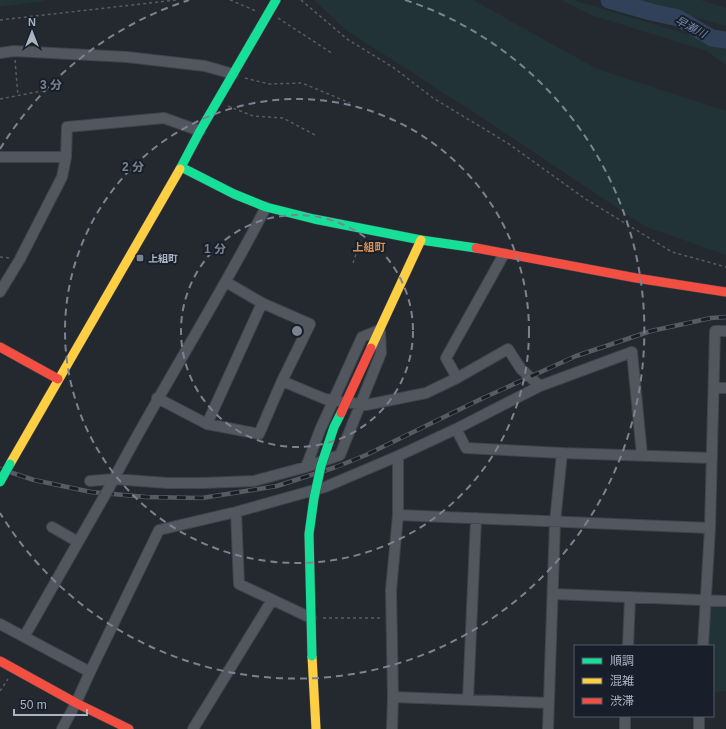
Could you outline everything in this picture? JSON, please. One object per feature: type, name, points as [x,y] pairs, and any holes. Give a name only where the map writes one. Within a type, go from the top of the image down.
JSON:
[{"type":"street","points":[[0,482],[233,74],[273,15],[276,0]]},
{"type":"street","points":[[0,52],[14,50],[135,58],[205,66],[233,74]]},
{"type":"street","points":[[0,292],[20,258],[62,177],[66,157],[67,127],[164,118],[200,131]]},
{"type":"street","points":[[0,157],[66,157]]},
{"type":"street","points":[[181,167],[234,194],[266,207],[314,219],[421,240],[460,245],[636,278],[726,292]]},
{"type":"street","points":[[24,637],[109,488],[157,398],[226,282],[266,207]]},
{"type":"street","points":[[316,729],[312,656],[309,534],[314,498],[321,466],[334,427],[421,240]]},
{"type":"street","points":[[457,378],[446,358],[504,254]]},
{"type":"street","points":[[157,398],[207,424],[259,434],[282,381],[310,324],[262,302],[226,282]]},
{"type":"street","points":[[207,424],[262,302]]},
{"type":"street","points":[[306,467],[320,430],[362,337],[380,329]]},
{"type":"street","points":[[90,481],[114,479],[167,483],[204,483],[254,481],[306,467],[340,455],[381,353],[380,329]]},
{"type":"street","points":[[703,645],[710,528],[715,331],[726,331]]},
{"type":"street","points":[[0,347],[58,379]]},
{"type":"street","points":[[282,381],[325,400],[366,405],[426,393],[457,378],[508,349],[521,369],[540,386]]},
{"type":"street","points":[[62,729],[159,530],[236,512],[324,487],[398,456],[456,429],[540,386],[632,352],[642,455]]},
{"type":"street","points":[[714,388],[726,388]]},
{"type":"street","points":[[456,429],[466,448],[562,454],[712,458]]},
{"type":"street","points":[[548,729],[555,522],[562,454]]},
{"type":"street","points":[[392,729],[393,697],[391,590],[398,515],[398,456]]},
{"type":"street","points":[[236,512],[240,584],[311,618]]},
{"type":"street","points":[[398,515],[710,528]]},
{"type":"street","points":[[468,700],[476,518]]},
{"type":"street","points":[[52,527],[78,542]]},
{"type":"street","points":[[553,594],[726,601]]},
{"type":"street","points":[[628,645],[630,597]]},
{"type":"street","points":[[193,729],[272,600]]},
{"type":"street","points":[[0,624],[90,672]]},
{"type":"street","points":[[0,661],[76,703],[129,729]]},
{"type":"street","points":[[393,697],[549,703]]},
{"type":"street","points":[[625,729],[626,717]]},
{"type":"street","points":[[699,717],[699,729]]},
{"type":"path","points":[[0,20],[176,0]]},
{"type":"path","points":[[230,0],[259,12]]},
{"type":"path","points":[[302,0],[347,39],[394,68],[433,98],[509,144],[584,198],[672,252],[726,267]]},
{"type":"path","points":[[273,15],[333,54]]},
{"type":"path","points":[[14,50],[18,96]]},
{"type":"path","points":[[243,78],[269,84],[302,83],[350,103]]},
{"type":"path","points":[[0,99],[47,90]]},
{"type":"path","points":[[228,106],[253,116],[283,118],[315,135]]},
{"type":"path","points":[[353,263],[363,235]]},
{"type":"path","points":[[311,618],[391,618]]},
{"type":"path","points":[[0,691],[14,669]]},
{"type":"shaded area","points":[[0,0],[48,0],[0,7]]},
{"type":"shaded area","points":[[314,0],[473,0],[597,69],[726,111],[726,255],[644,226],[484,119],[346,30]]},
{"type":"shaded area","points":[[561,0],[573,0],[726,46],[726,65],[707,51],[591,15]]},
{"type":"shaded area","points":[[633,0],[701,0],[726,8],[726,26]]},
{"type":"shaded area","points":[[709,605],[726,606],[726,691],[714,692],[714,645],[708,645]]},
{"type":"waterway","name":"早瀬川","points":[[609,0],[678,18],[712,38],[726,40]]},
{"type":"railway","points":[[0,469],[34,480],[91,492],[146,497],[202,498],[277,486],[336,467],[366,455],[481,399],[576,356],[651,331],[711,318],[726,317]]},
{"type":"traffic: fast","points":[[180,169],[200,131],[276,0]]},
{"type":"traffic: fast","points":[[181,167],[234,194],[266,207],[314,219],[421,240],[476,248]]},
{"type":"traffic: fast","points":[[312,656],[309,534],[314,498],[321,466],[334,427],[341,413]]},
{"type":"traffic: fast","points":[[0,482],[10,464]]},
{"type":"traffic: slow","points":[[10,464],[180,169]]},
{"type":"traffic: slow","points":[[371,348],[421,240]]},
{"type":"traffic: slow","points":[[312,656],[316,729]]},
{"type":"traffic: jam","points":[[476,248],[636,278],[726,292]]},
{"type":"traffic: jam","points":[[0,347],[58,379]]},
{"type":"traffic: jam","points":[[341,413],[371,348]]},
{"type":"traffic: jam","points":[[0,661],[76,703],[129,729]]},
{"type":"place","name":"上組町","points":[[140,258]]},
{"type":"district","name":"上組町","points":[[369,247]]}]
